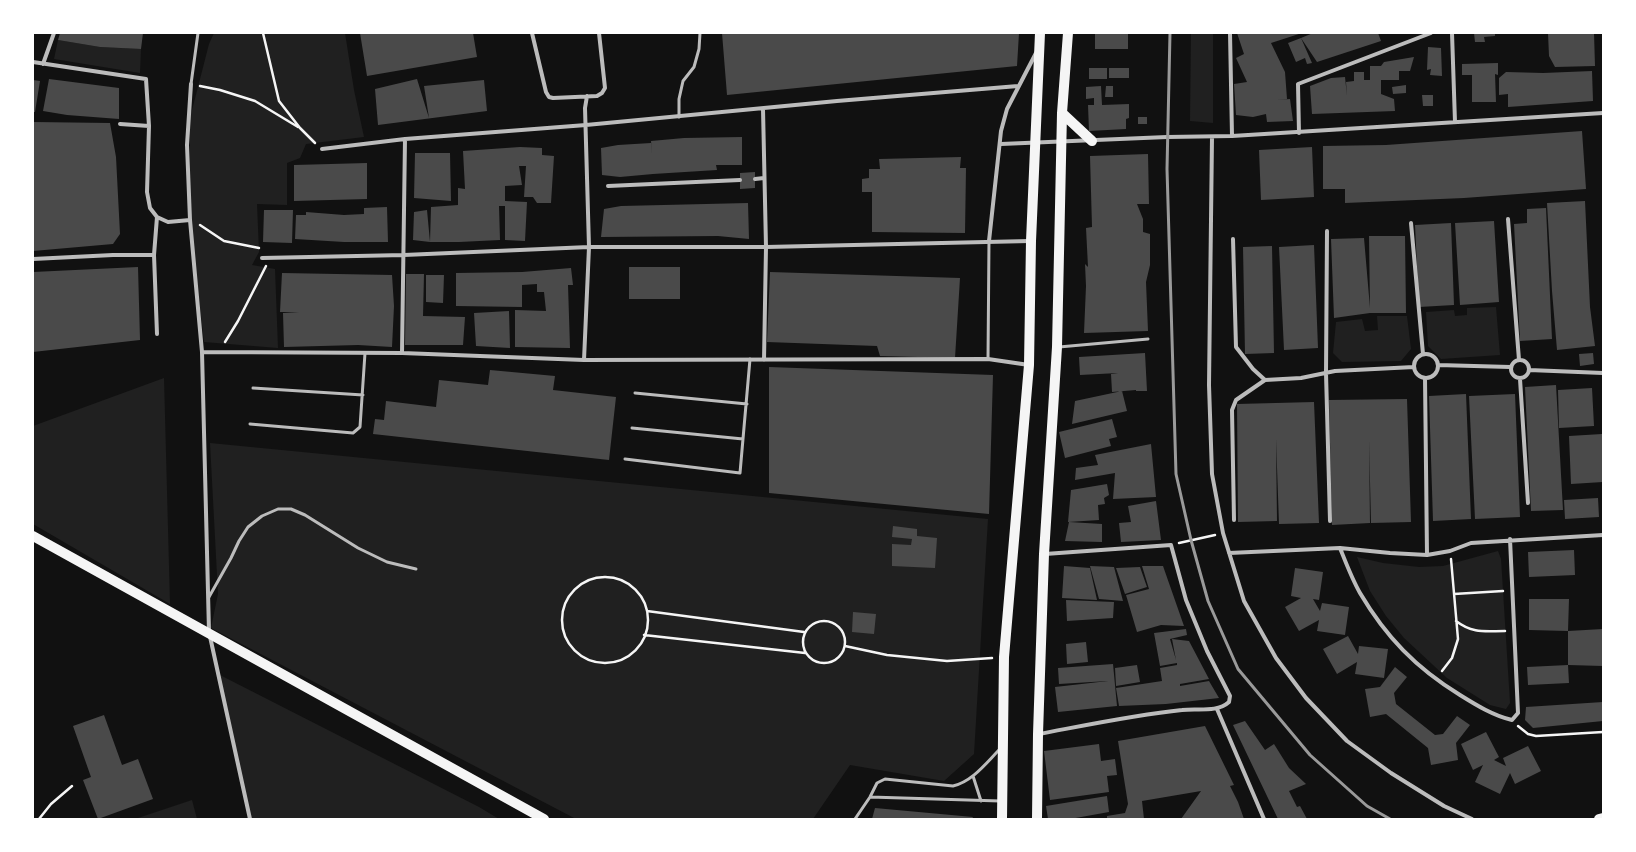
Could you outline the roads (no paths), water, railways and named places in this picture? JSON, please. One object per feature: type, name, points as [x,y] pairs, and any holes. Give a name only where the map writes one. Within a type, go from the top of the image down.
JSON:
[{"type":"main road","points":[[1002,819],[1004,657],[1029,365],[1031,242],[1040,33]]},
{"type":"main road","points":[[1037,819],[1038,734],[1044,554],[1057,347],[1062,113],[1068,33]]},
{"type":"main road","points":[[1062,113],[1092,141]]},
{"type":"main road","points":[[33,536],[173,614],[209,632],[544,819]]},
{"type":"main road","points":[[1599,819],[1603,818]]},
{"type":"street","points":[[43,64],[54,33]]},
{"type":"street","points":[[532,33],[546,92],[549,97],[552,98],[597,96],[602,93],[605,88],[598,33]]},
{"type":"street","points":[[1230,33],[1232,136]]},
{"type":"street","points":[[1300,132],[1298,84],[1431,33]]},
{"type":"street","points":[[1452,33],[1455,122]]},
{"type":"street","points":[[989,241],[1001,144],[1001,131],[1007,109],[1040,47]]},
{"type":"street","points":[[33,62],[146,79],[149,126],[147,192],[150,208],[157,217],[168,222],[190,220]]},
{"type":"street","points":[[191,84],[187,145],[190,220],[202,352],[209,632],[250,819]]},
{"type":"street","points":[[322,149],[405,139],[679,117],[838,101],[1018,86]]},
{"type":"street","points":[[584,360],[588,247],[585,108],[587,96]]},
{"type":"street","points":[[763,109],[766,247],[764,360]]},
{"type":"street","points":[[1001,144],[1167,137],[1232,136],[1603,113]]},
{"type":"street","points":[[120,124],[149,126]]},
{"type":"street","points":[[1212,136],[1210,393],[1212,474],[1223,533],[1244,601],[1276,658],[1306,698],[1347,741],[1391,773],[1424,794],[1444,806],[1472,819]]},
{"type":"street","points":[[402,353],[405,139]]},
{"type":"street","points":[[755,179],[764,178]]},
{"type":"street","points":[[608,186],[740,180]]},
{"type":"street","points":[[157,217],[154,255],[157,334]]},
{"type":"street","points":[[1508,219],[1519,360]]},
{"type":"street","points":[[1411,223],[1423,354]]},
{"type":"street","points":[[1327,231],[1326,373],[1330,520]]},
{"type":"street","points":[[1233,239],[1236,347],[1253,369],[1265,380]]},
{"type":"street","points":[[262,258],[404,255],[588,247],[766,247],[989,241],[1031,242]]},
{"type":"street","points":[[33,260],[113,255],[154,255]]},
{"type":"street","points":[[202,352],[402,353],[584,360],[988,359],[1029,365]]},
{"type":"street","points":[[1423,354],[1433,356],[1437,360],[1438,365],[1434,374],[1425,378],[1420,376],[1414,367],[1415,361],[1423,354]]},
{"type":"street","points":[[1519,360],[1527,363],[1529,370],[1525,378],[1520,379],[1512,375],[1510,367],[1512,363],[1519,360]]},
{"type":"street","points":[[1438,365],[1510,367]]},
{"type":"street","points":[[1234,520],[1232,410],[1236,400],[1265,380],[1302,378],[1335,371],[1414,367]]},
{"type":"street","points":[[1529,370],[1603,373]]},
{"type":"street","points":[[1425,378],[1427,555]]},
{"type":"street","points":[[1520,379],[1528,503]]},
{"type":"street","points":[[1229,553],[1340,548],[1427,555],[1450,550],[1471,543],[1510,539],[1603,535]]},
{"type":"street","points":[[1340,548],[1360,592],[1381,624],[1402,650],[1435,679],[1468,700],[1502,718],[1512,720],[1518,713],[1510,539]]},
{"type":"street","points":[[1038,734],[1137,715],[1188,709],[1217,709],[1224,707],[1229,702],[1230,696],[1207,651],[1186,600],[1171,545],[1044,554]]},
{"type":"street","points":[[1217,709],[1264,819]]},
{"type":"lane","points":[[191,84],[198,33]]},
{"type":"lane","points":[[679,117],[679,99],[683,81],[694,67],[699,49],[700,33]]},
{"type":"lane","points":[[988,359],[989,241]]},
{"type":"lane","points":[[1057,347],[1148,339]]},
{"type":"lane","points":[[250,424],[353,433],[360,427],[365,353]]},
{"type":"lane","points":[[626,459],[740,473],[750,359]]},
{"type":"lane","points":[[253,388],[363,395]]},
{"type":"lane","points":[[635,393],[747,404]]},
{"type":"lane","points":[[632,428],[743,439]]},
{"type":"lane","points":[[209,597],[232,558],[239,541],[248,528],[262,516],[278,509],[291,509],[305,515],[358,548],[387,562],[416,569]]},
{"type":"lane","points":[[855,819],[870,797],[877,783],[885,779],[953,786],[961,784],[973,776],[1003,746]]},
{"type":"lane","points":[[973,776],[982,802]]},
{"type":"lane","points":[[870,797],[982,802],[1002,801]]},
{"type":"railway","points":[[1170,33],[1167,169],[1176,474],[1191,540],[1208,601],[1238,669],[1310,755],[1367,806],[1390,819]]}]
